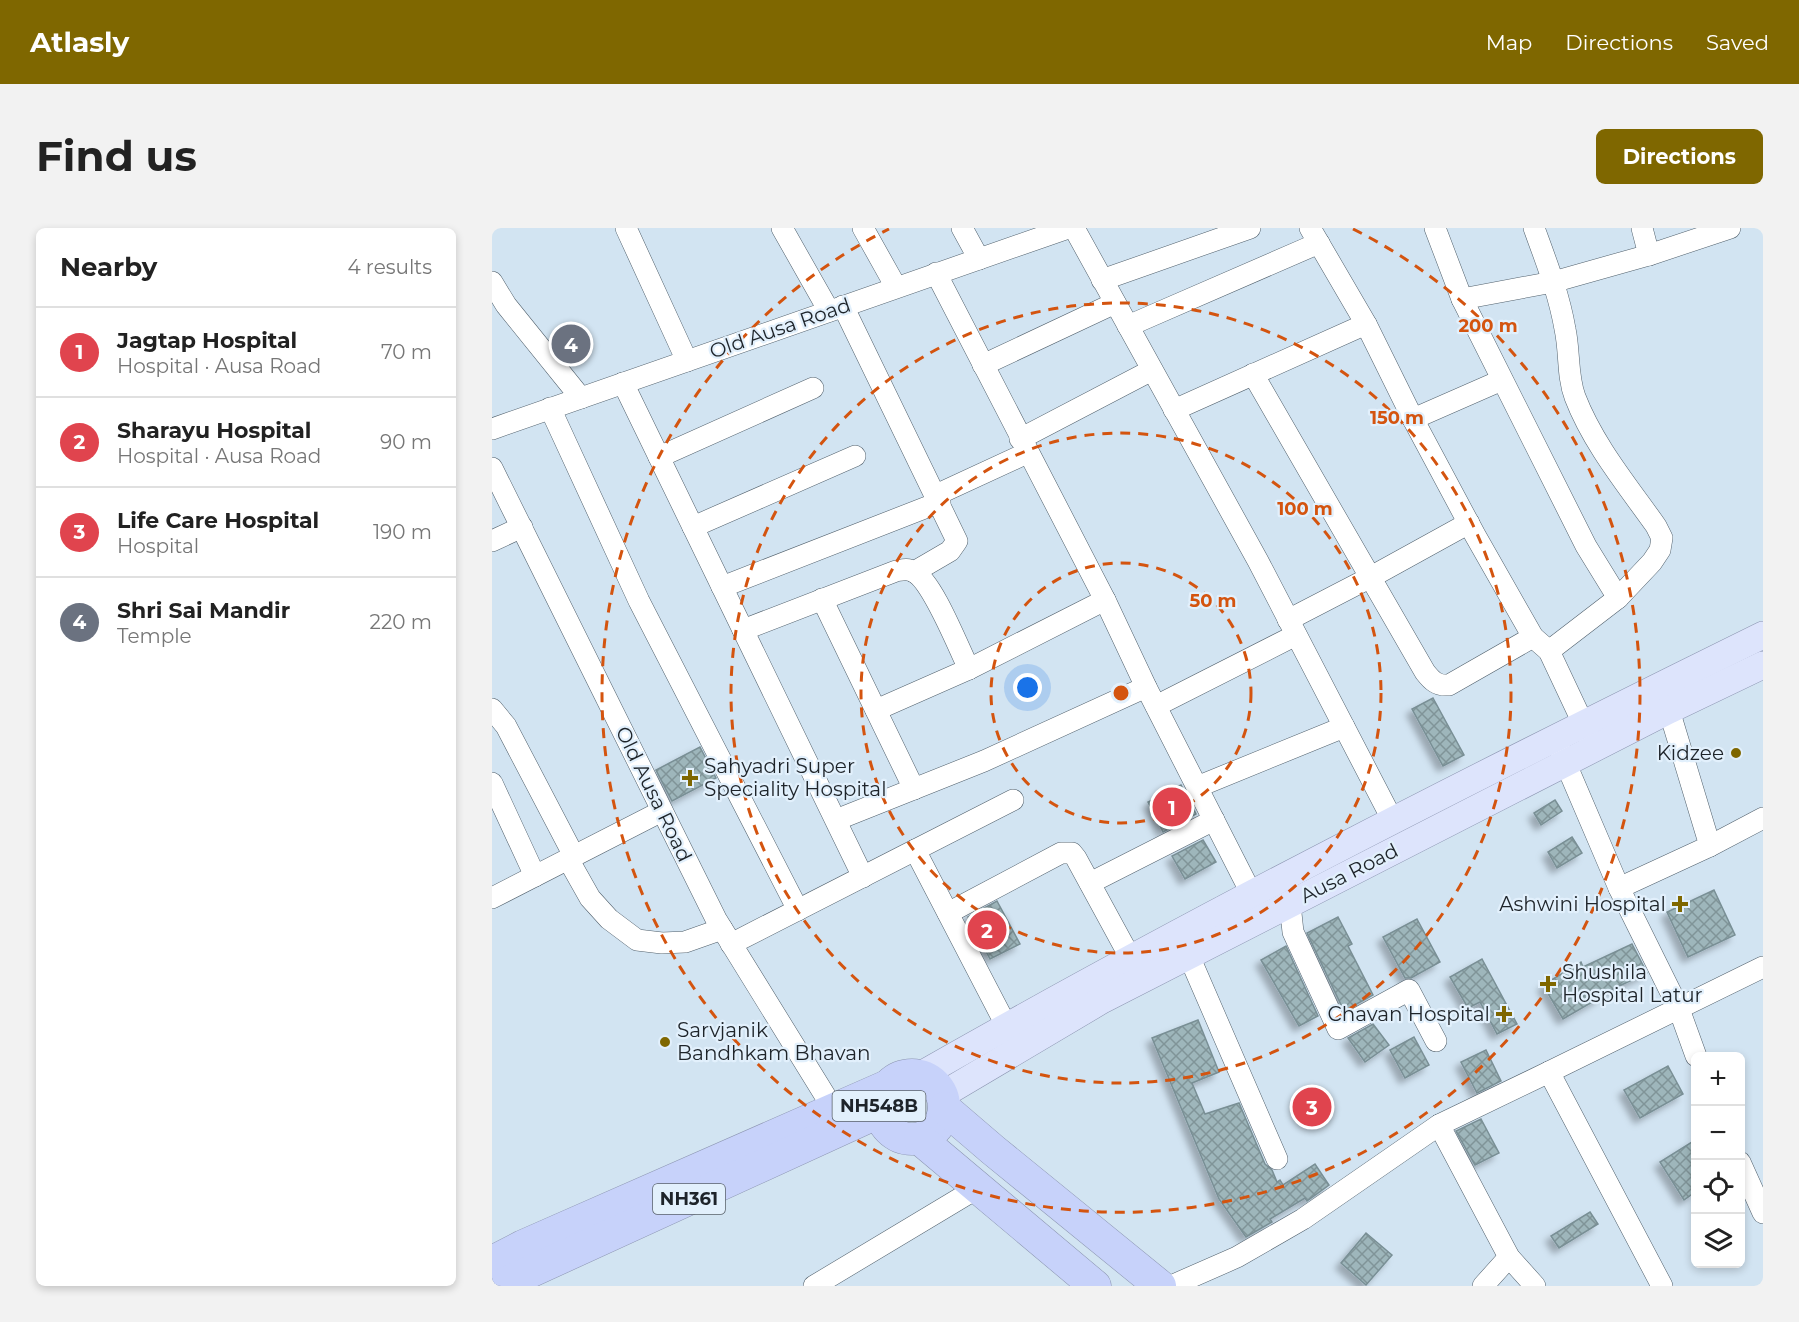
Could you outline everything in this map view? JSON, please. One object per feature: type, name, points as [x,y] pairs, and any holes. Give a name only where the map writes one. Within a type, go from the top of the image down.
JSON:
[{"type":"highway","name":"Ausa Road","points":[[882,1100],[895,1078],[908,1074],[936,1093]]},
{"type":"highway","points":[[936,1093],[1029,1180],[1160,1286]]},
{"type":"highway","name":"NH548B","points":[[882,1100],[894,1134],[906,1139],[920,1139],[932,1133],[941,1122],[936,1093]]},
{"type":"highway","points":[[834,1110],[882,1100]]},
{"type":"highway","name":"NH361","points":[[499,1286],[882,1100]]},
{"type":"highway","name":"NH548B","points":[[492,1262],[523,1246],[834,1110]]},
{"type":"highway","points":[[920,1139],[1095,1286]]},
{"type":"main road","points":[[936,1093],[1006,1027],[1251,893],[1393,821],[1560,750],[1584,724],[1763,635]]},
{"type":"main road","name":"Ausa Road","points":[[936,1093],[1102,1000],[1290,904],[1560,750],[1594,748],[1763,665]]},
{"type":"street","points":[[626,228],[687,360]]},
{"type":"street","points":[[782,228],[836,308],[938,499],[957,541],[950,552],[914,572]]},
{"type":"street","points":[[863,228],[896,287]]},
{"type":"street","points":[[962,228],[979,258]]},
{"type":"street","points":[[1074,228],[1292,627],[1393,821]]},
{"type":"street","points":[[1102,280],[1250,228]]},
{"type":"street","points":[[1435,228],[1462,299],[1502,380],[1586,546],[1618,598]]},
{"type":"street","points":[[1253,374],[1425,672],[1440,686],[1449,685],[1541,644],[1618,598],[1652,562],[1660,550],[1662,538],[1591,432],[1576,399],[1570,373],[1565,329],[1553,282],[1534,228]]},
{"type":"street","points":[[1642,228],[1649,255]]},
{"type":"street","points":[[1462,299],[1553,282],[1649,255],[1730,228]]},
{"type":"street","name":"Old Ausa Road","points":[[492,429],[1055,230]]},
{"type":"street","points":[[1128,326],[1314,235],[1366,324],[1468,523],[1541,644],[1584,724],[1594,748]]},
{"type":"street","points":[[936,273],[1105,600],[1151,697],[1251,893]]},
{"type":"street","points":[[492,282],[499,308],[581,398]]},
{"type":"street","points":[[983,365],[1115,303]]},
{"type":"street","points":[[1174,410],[1366,324]]},
{"type":"street","points":[[722,586],[938,499],[1152,370]]},
{"type":"street","points":[[1413,419],[1502,380]]},
{"type":"street","points":[[623,383],[863,876]]},
{"type":"street","points":[[659,457],[813,388]]},
{"type":"street","points":[[550,408],[639,601],[798,910]]},
{"type":"street","points":[[693,527],[855,456]]},
{"type":"street","name":"Old Ausa Road","points":[[492,468],[662,811],[727,936],[834,1110]]},
{"type":"street","points":[[836,820],[984,760],[1151,697],[1292,627],[1371,577],[1468,523]]},
{"type":"street","points":[[492,541],[522,527]]},
{"type":"street","points":[[743,630],[906,569],[922,579],[934,596],[969,669]]},
{"type":"street","points":[[822,599],[914,789]]},
{"type":"street","points":[[876,710],[969,669],[1105,600]]},
{"type":"street","points":[[492,709],[506,726],[590,898],[609,920],[638,940],[662,943],[685,942],[727,936],[798,910],[1012,800]]},
{"type":"street","points":[[1669,710],[1710,846]]},
{"type":"street","points":[[1197,787],[1344,727]]},
{"type":"street","points":[[1560,750],[1619,888],[1678,1009],[1694,1052]]},
{"type":"street","points":[[492,783],[535,876]]},
{"type":"street","points":[[492,898],[662,811]]},
{"type":"street","points":[[1619,888],[1710,846],[1763,818]]},
{"type":"street","points":[[1090,882],[1214,820]]},
{"type":"street","points":[[915,850],[1006,1027]]},
{"type":"street","points":[[948,913],[1061,853],[1072,853],[1131,959]]},
{"type":"street","points":[[1290,904],[1293,932],[1338,1029],[1409,990],[1436,1041]]},
{"type":"street","points":[[1189,956],[1277,1159]]},
{"type":"street","points":[[1171,1286],[1237,1257],[1303,1219],[1439,1125],[1763,967]]},
{"type":"street","points":[[1549,1072],[1662,1286]]},
{"type":"street","points":[[1439,1125],[1509,1257],[1535,1286]]},
{"type":"street","points":[[1745,1173],[1763,1213]]},
{"type":"street","points":[[814,1286],[979,1188]]},
{"type":"street","points":[[1483,1286],[1509,1257]]},
{"type":"building","points":[[1433,698],[1464,755],[1443,766],[1412,709]]},
{"type":"building","points":[[700,747],[716,778],[672,801],[656,770]]},
{"type":"building","points":[[1181,785],[1196,814],[1163,832],[1148,802]]},
{"type":"building","points":[[1555,800],[1562,811],[1541,825],[1534,813]]},
{"type":"building","points":[[1572,837],[1582,853],[1557,868],[1548,852]]},
{"type":"building","points":[[1203,840],[1216,862],[1185,879],[1172,856]]},
{"type":"building","points":[[1714,890],[1735,935],[1688,957],[1667,912]]},
{"type":"building","points":[[997,901],[1020,944],[990,959],[968,917]]},
{"type":"building","points":[[1338,917],[1352,944],[1348,946],[1373,995],[1344,1011],[1307,933]]},
{"type":"building","points":[[1417,919],[1440,962],[1411,978],[1405,978],[1383,937]]},
{"type":"building","points":[[1632,944],[1647,973],[1600,995],[1601,997],[1563,1019],[1543,985],[1581,962],[1583,967]]},
{"type":"building","points":[[1286,946],[1318,1016],[1299,1026],[1261,960]]},
{"type":"building","points":[[1482,959],[1517,1024],[1497,1034],[1480,1002],[1468,1008],[1450,977]]},
{"type":"building","points":[[1198,1020],[1219,1072],[1192,1083],[1205,1114],[1239,1103],[1265,1164],[1272,1170],[1277,1182],[1280,1180],[1283,1185],[1315,1164],[1329,1185],[1307,1201],[1305,1198],[1270,1219],[1272,1222],[1246,1237],[1219,1199],[1152,1038]]},
{"type":"building","points":[[1373,1024],[1389,1045],[1365,1062],[1348,1038]]},
{"type":"building","points":[[1414,1037],[1429,1065],[1405,1078],[1390,1050]]},
{"type":"building","points":[[1486,1050],[1501,1081],[1477,1093],[1461,1062]]},
{"type":"building","points":[[1668,1066],[1683,1094],[1640,1118],[1624,1090]]},
{"type":"building","points":[[1481,1119],[1499,1153],[1475,1165],[1456,1131]]},
{"type":"building","points":[[1691,1143],[1691,1195],[1684,1200],[1660,1162]]},
{"type":"building","points":[[1590,1212],[1598,1224],[1559,1248],[1551,1236]]},
{"type":"building","points":[[1366,1233],[1392,1255],[1366,1285],[1341,1263]]},
{"type":"place","name":"Shri Sai Mandir","points":[[571,344]]},
{"type":"place","name":"Kidzee","points":[[1736,753]]},
{"type":"place","name":"Sahyadri Super Speciality Hospital","points":[[690,778]]},
{"type":"place","name":"Jagtap Hospital","points":[[1172,807]]},
{"type":"place","name":"Ashwini Hospital","points":[[1680,904]]},
{"type":"place","name":"Sharayu Hospital","points":[[987,930]]},
{"type":"place","name":"Shushila Hospital Latur","points":[[1548,984]]},
{"type":"place","name":"Chavan Hospital","points":[[1504,1014]]},
{"type":"place","name":"Sarvjanik Bandhkam Bhavan","points":[[665,1042]]},
{"type":"place","name":"Life Care Hospital","points":[[1312,1107]]}]
